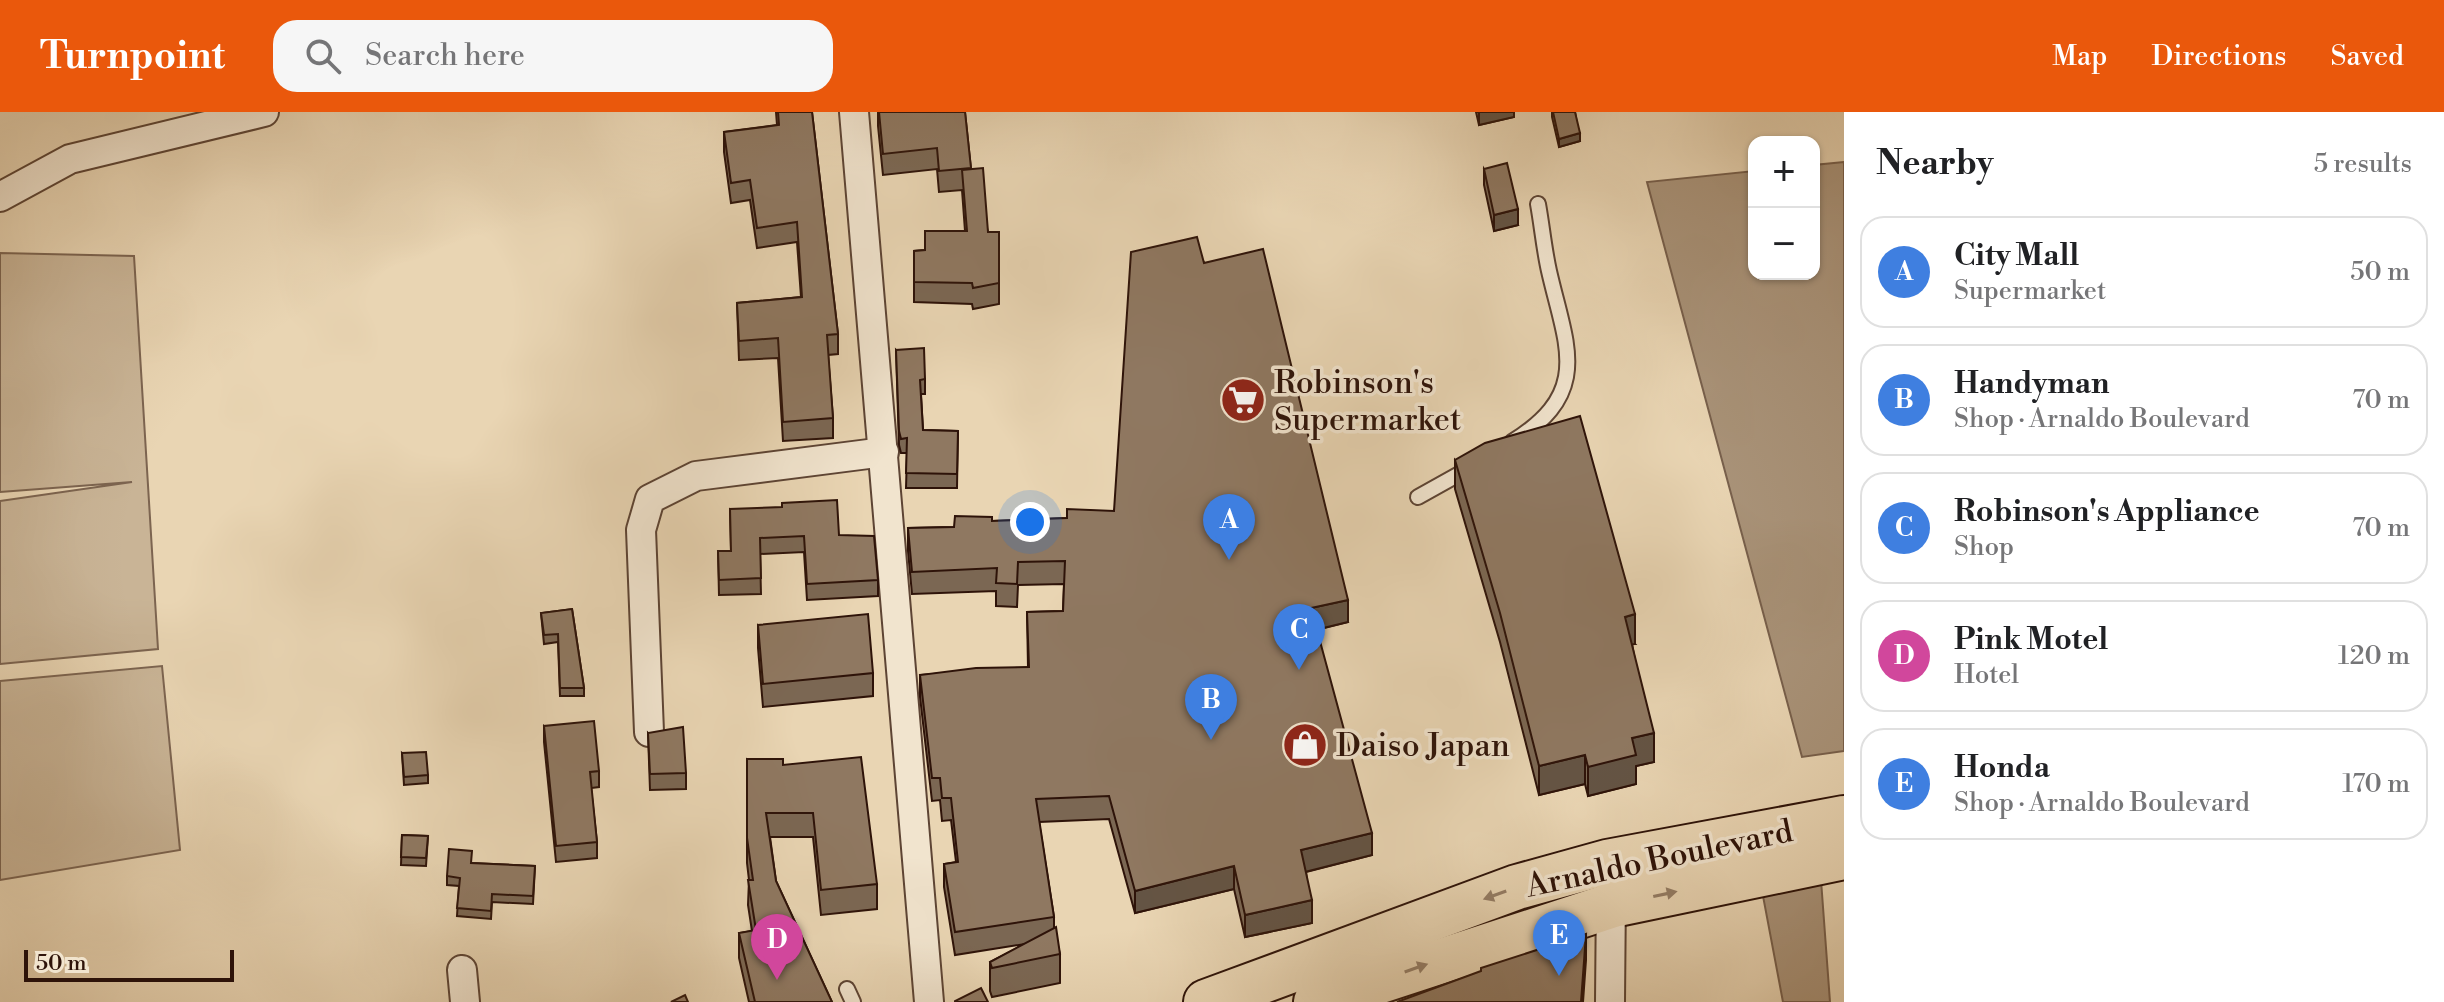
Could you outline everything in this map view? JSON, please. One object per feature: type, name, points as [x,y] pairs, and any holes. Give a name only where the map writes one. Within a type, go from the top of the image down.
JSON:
[{"type":"highway","name":"Arnaldo Boulevard","points":[[1216,999],[1517,887],[1607,862],[1844,818]]},
{"type":"highway","name":"Arnaldo Boulevard","points":[[1316,1002],[1613,905],[1844,857]]},
{"type":"street","points":[[0,197],[70,159],[264,112]]},
{"type":"street","points":[[854,112],[929,1002]]},
{"type":"street","points":[[649,732],[641,530],[650,499],[696,476],[884,452]]},
{"type":"street","points":[[1607,862],[1613,905],[1610,1002]]},
{"type":"street","points":[[462,970],[465,1002]]},
{"type":"lane","points":[[1418,497],[1521,437],[1557,402],[1569,369],[1564,321],[1549,272],[1538,204]]},
{"type":"shaded area","points":[[1844,162],[1844,751],[1802,757],[1647,182],[1748,172],[1748,280],[1820,280],[1820,164]]},
{"type":"shaded area","points":[[0,253],[134,256],[158,649],[0,664],[0,501],[132,482],[0,492]]},
{"type":"shaded area","points":[[162,666],[180,850],[0,880],[0,681]]},
{"type":"shaded area","points":[[1821,880],[1830,1002],[1783,1002],[1763,896]]},
{"type":"building","points":[[778,112],[812,112],[838,334],[827,335],[833,418],[783,422],[778,338],[739,341],[737,303],[802,297],[797,222],[757,228],[750,180],[731,183],[724,132],[779,125]]},
{"type":"building","points":[[879,112],[965,112],[971,168],[939,171],[937,148],[883,154]]},
{"type":"building","points":[[1553,112],[1575,112],[1580,133],[1559,139]]},
{"type":"building","points":[[1507,163],[1518,209],[1494,215],[1484,169]]},
{"type":"building","points":[[983,168],[988,232],[999,232],[999,283],[973,288],[972,283],[914,282],[914,251],[925,250],[925,231],[967,231],[962,170]]},
{"type":"building","points":[[1197,237],[1204,263],[1263,249],[1348,600],[1311,608],[1372,833],[1301,850],[1312,900],[1245,915],[1234,866],[1135,891],[1109,796],[1036,799],[1054,917],[955,932],[944,864],[958,862],[951,798],[942,798],[940,778],[932,778],[920,675],[976,668],[1029,667],[1027,612],[1063,611],[1065,561],[1018,562],[1017,584],[996,583],[997,568],[912,572],[908,528],[954,527],[955,516],[992,517],[992,521],[1067,518],[1067,509],[1114,511],[1131,252]]},
{"type":"building","points":[[924,348],[925,379],[920,380],[923,430],[958,431],[957,474],[906,473],[907,438],[901,439],[899,431],[896,350]]},
{"type":"building","points":[[1580,416],[1635,614],[1625,617],[1654,733],[1632,738],[1636,755],[1588,767],[1585,755],[1539,766],[1500,613],[1455,460],[1485,443]]},
{"type":"building","points":[[837,500],[839,535],[874,536],[878,580],[807,584],[804,536],[760,538],[761,578],[719,580],[718,551],[731,551],[730,509]]},
{"type":"building","points":[[572,609],[584,688],[560,688],[558,634],[544,635],[541,613]]},
{"type":"building","points":[[868,614],[873,673],[763,684],[758,625]]},
{"type":"building","points":[[594,721],[599,771],[590,772],[597,842],[556,846],[544,726]]},
{"type":"building","points":[[683,727],[686,773],[650,774],[648,733]]},
{"type":"building","points":[[426,752],[428,775],[404,777],[402,753]]},
{"type":"building","points":[[861,757],[877,884],[821,890],[813,813],[766,813],[776,881],[832,1002],[755,1002],[739,933],[756,930],[748,880],[753,880],[747,838],[747,759],[783,759],[783,765]]},
{"type":"building","points":[[402,835],[428,836],[426,858],[401,857]]},
{"type":"building","points":[[449,849],[472,851],[471,863],[535,866],[533,896],[492,894],[491,911],[457,908],[460,878],[447,876]]},
{"type":"building","points":[[1056,927],[1060,954],[992,968],[990,962]]},
{"type":"building","points":[[1586,934],[1581,1002],[1397,1002],[1481,971],[1481,968]]},
{"type":"building","points":[[981,988],[988,1002],[955,1002],[955,1001]]},
{"type":"building","points":[[685,995],[688,1002],[671,1002]]},
{"type":"place","name":"Robinson's Supermarket","points":[[1243,400]]},
{"type":"place","name":"City Mall","points":[[1229,560]]},
{"type":"place","name":"Robinson's Appliance","points":[[1299,670]]},
{"type":"place","name":"Handyman","points":[[1211,740]]},
{"type":"place","name":"Daiso Japan","points":[[1305,745]]},
{"type":"place","name":"Honda","points":[[1559,976]]},
{"type":"place","name":"Pink Motel","points":[[777,980]]}]
